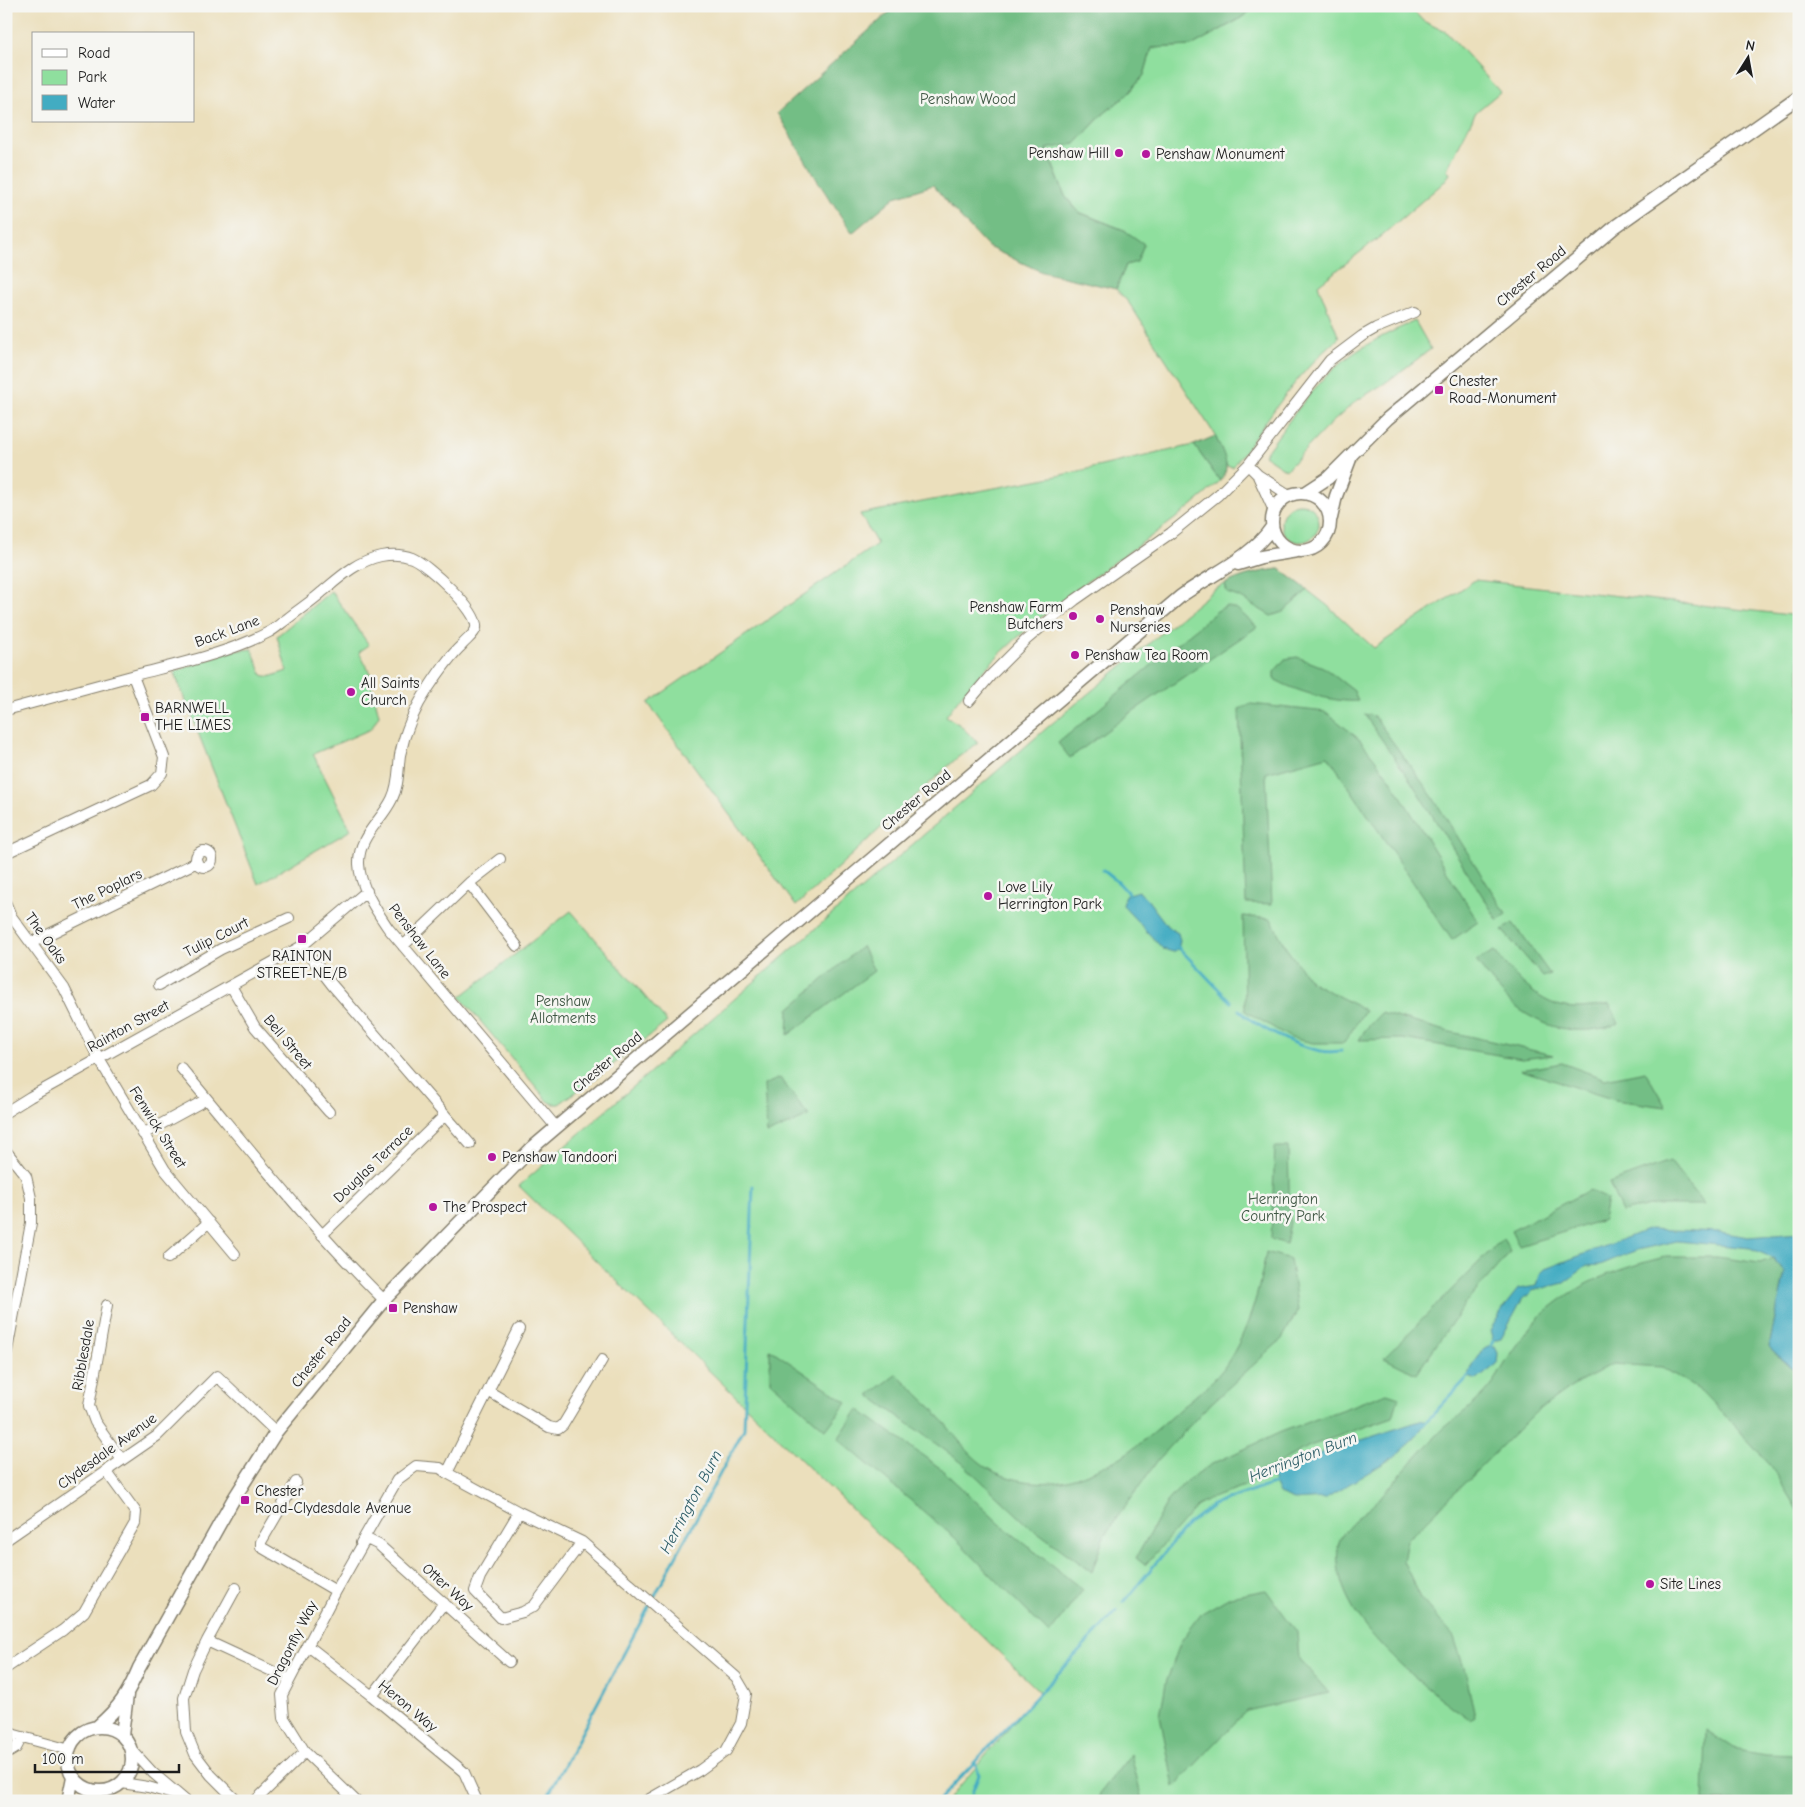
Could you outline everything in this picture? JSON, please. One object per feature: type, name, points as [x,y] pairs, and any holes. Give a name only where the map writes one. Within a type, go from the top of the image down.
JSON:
[{"type":"main road","name":"Chester Road","points":[[1330,520],[1336,496],[1351,456],[1387,419],[1616,226],[1799,97]]},
{"type":"main road","points":[[1305,493],[1320,500],[1328,509],[1330,520],[1328,533],[1319,544],[1311,549],[1297,551],[1290,549],[1279,541],[1272,526],[1274,511],[1279,502],[1289,495],[1305,493],[1328,478],[1351,456]]},
{"type":"main road","name":"Chester Road","points":[[128,1695],[139,1668],[233,1500],[276,1432],[384,1300],[532,1148],[1181,596],[1209,577],[1230,566],[1258,544],[1272,526]]},
{"type":"main road","name":"Chester Road","points":[[1230,566],[1262,557],[1297,551]]},
{"type":"main road","points":[[68,1801],[73,1777],[68,1760],[70,1750],[77,1736],[85,1730],[98,1726],[110,1716],[128,1695]]},
{"type":"main road","points":[[122,1734],[128,1695]]},
{"type":"main road","points":[[73,1777],[86,1788],[104,1791],[122,1783],[132,1767],[132,1750],[122,1734],[111,1728],[98,1726]]},
{"type":"main road","points":[[92,1801],[104,1791]]},
{"type":"street","points":[[969,701],[1026,640],[1075,600],[1195,515],[1248,465],[1330,360],[1376,328],[1415,312]]},
{"type":"street","points":[[1248,465],[1258,475],[1289,495]]},
{"type":"street","points":[[1258,475],[1274,511]]},
{"type":"street","name":"Back Lane","points":[[6,710],[199,658],[249,641],[271,631],[321,593],[346,571],[362,562],[390,554],[413,558],[427,568],[457,596],[474,618]]},
{"type":"street","name":"Penshaw Lane","points":[[474,618],[476,627],[474,632],[442,669],[418,705],[409,723],[392,800],[363,840],[359,866],[367,891],[388,928],[556,1127]]},
{"type":"street","points":[[6,853],[151,785],[162,773],[164,757],[133,676]]},
{"type":"street","points":[[403,946],[469,883],[500,859]]},
{"type":"street","name":"The Poplars","points":[[31,943],[197,862]]},
{"type":"street","points":[[469,883],[517,946]]},
{"type":"street","name":"Rainton Street","points":[[6,1112],[302,946],[367,891]]},
{"type":"street","name":"The Oaks","points":[[6,904],[11,916],[64,988],[99,1059]]},
{"type":"street","name":"Tulip Court","points":[[159,986],[221,949],[289,918]]},
{"type":"street","points":[[302,946],[333,986],[470,1144]]},
{"type":"street","name":"Bell Street","points":[[236,983],[255,1027],[329,1112]]},
{"type":"street","name":"Fenwick Street","points":[[99,1059],[165,1170],[235,1254]]},
{"type":"street","points":[[181,1068],[322,1235],[384,1300]]},
{"type":"street","points":[[143,1134],[207,1099]]},
{"type":"street","name":"Douglas Terrace","points":[[322,1235],[445,1115]]},
{"type":"street","points":[[6,1151],[26,1176],[31,1198],[31,1223],[6,1356]]},
{"type":"street","points":[[168,1258],[209,1222]]},
{"type":"street","name":"Ribblesdale","points":[[107,1305],[89,1406],[95,1422],[122,1460]]},
{"type":"street","points":[[447,1473],[519,1329]]},
{"type":"street","points":[[488,1391],[550,1427],[558,1429],[563,1425],[602,1360]]},
{"type":"street","name":"Clydesdale Avenue","points":[[6,1540],[157,1436],[217,1376],[276,1432]]},
{"type":"street","name":"Dragonfly Way","points":[[356,1801],[306,1752],[284,1718],[282,1695],[396,1480],[416,1466],[440,1468],[519,1512],[582,1542],[736,1678],[746,1694],[741,1723],[726,1751],[700,1770],[646,1801]]},
{"type":"street","points":[[6,1668],[63,1630],[84,1612],[135,1523],[136,1512],[106,1471]]},
{"type":"street","points":[[296,1482],[261,1542],[262,1547],[336,1591]]},
{"type":"street","points":[[519,1512],[480,1577],[475,1591],[501,1618],[523,1612],[534,1606],[582,1542]]},
{"type":"street","name":"Otter Way","points":[[363,1542],[370,1540],[379,1545],[509,1662]]},
{"type":"street","points":[[236,1588],[193,1670],[184,1698],[186,1732],[195,1754],[211,1775],[237,1801]]},
{"type":"street","points":[[372,1696],[444,1604]]},
{"type":"street","points":[[207,1641],[289,1679]]},
{"type":"street","name":"Heron Way","points":[[307,1645],[464,1772],[477,1801]]},
{"type":"street","points":[[6,1731],[70,1750]]},
{"type":"street","points":[[6,1754],[16,1748],[22,1737]]},
{"type":"street","points":[[132,1750],[153,1773],[184,1799]]},
{"type":"street","points":[[254,1801],[306,1752]]},
{"type":"street","points":[[122,1783],[148,1787],[184,1799]]},
{"type":"green space","name":"Penshaw Wood","points":[[896,6],[1257,6],[1238,20],[1191,46],[1152,48],[1144,75],[1129,93],[1101,116],[1075,144],[1046,149],[1065,196],[1078,212],[1124,230],[1144,244],[1137,262],[1126,265],[1116,289],[1042,272],[988,247],[933,185],[895,197],[852,233],[777,113]]},
{"type":"green space","points":[[1257,6],[1409,6],[1423,21],[1446,32],[1500,92],[1476,112],[1447,169],[1450,174],[1443,183],[1381,236],[1318,285],[1339,338],[1295,382],[1233,467],[1227,466],[1215,435],[1129,303],[1116,289],[1126,265],[1124,230],[1079,212],[1065,196],[1046,148],[1075,144],[1101,116],[1129,93],[1144,75],[1152,48],[1191,46],[1238,20]]},
{"type":"green space","points":[[1415,321],[1431,349],[1385,383],[1356,401],[1326,428],[1286,470],[1264,455],[1306,399],[1344,360],[1383,336]]},
{"type":"green space","points":[[1215,436],[1226,465],[1224,476],[1220,481],[1194,445]]},
{"type":"green space","points":[[1194,445],[1220,481],[1174,520],[1053,608],[1013,641],[995,659],[946,716],[960,725],[978,743],[957,758],[796,906],[648,703],[877,544],[860,514],[1057,476]]},
{"type":"green space","points":[[1300,504],[1314,509],[1319,523],[1314,537],[1300,542],[1286,537],[1281,523],[1286,509]]},
{"type":"green space","name":"Herrington Country Park","points":[[1280,569],[1328,606],[1374,648],[1475,580],[1799,616],[1799,1801],[947,1801],[1040,1692],[519,1186],[1049,726],[1215,589],[1247,576]]},
{"type":"green space","points":[[1280,569],[1308,590],[1283,612],[1271,616],[1241,598],[1227,593],[1225,584],[1252,574]]},
{"type":"green space","points":[[331,591],[369,645],[359,652],[374,681],[371,683],[379,715],[371,729],[313,754],[351,830],[258,884],[174,672],[230,651],[252,649],[262,675],[269,677],[287,671],[277,636]]},
{"type":"green space","points":[[1226,606],[1237,609],[1257,627],[1129,714],[1070,758],[1058,743],[1217,611]]},
{"type":"green space","points":[[1297,657],[1323,667],[1354,691],[1358,701],[1338,700],[1315,695],[1292,688],[1274,679],[1274,672],[1285,659]]},
{"type":"green space","points":[[1251,704],[1326,712],[1360,740],[1391,780],[1478,922],[1452,940],[1328,756],[1266,773],[1272,904],[1246,903],[1239,709]]},
{"type":"green space","points":[[1364,714],[1374,716],[1432,796],[1506,914],[1498,921],[1412,783]]},
{"type":"green space","name":"Penshaw Allotments","points":[[571,911],[667,1022],[600,1075],[559,1104],[553,1104],[548,1101],[460,997]]},
{"type":"green space","points":[[1243,916],[1271,919],[1286,948],[1311,982],[1365,1010],[1344,1043],[1313,1043],[1291,1038],[1245,1011]]},
{"type":"green space","points":[[1513,923],[1550,974],[1543,977],[1502,930]]},
{"type":"green space","points":[[862,946],[874,971],[788,1035],[789,1009]]},
{"type":"green space","points":[[1494,951],[1519,980],[1539,996],[1562,1006],[1575,1008],[1610,1004],[1619,1024],[1592,1030],[1566,1029],[1553,1026],[1528,1015],[1505,997],[1476,961]]},
{"type":"green space","points":[[1381,1013],[1446,1031],[1553,1055],[1522,1059],[1403,1039],[1359,1040],[1365,1030]]},
{"type":"green space","points":[[1562,1063],[1605,1079],[1645,1071],[1666,1107],[1615,1100],[1521,1070]]},
{"type":"green space","points":[[780,1078],[809,1116],[767,1134],[764,1085]]},
{"type":"green space","points":[[1275,1147],[1288,1147],[1290,1222],[1286,1244],[1271,1239]]},
{"type":"green space","points":[[1670,1161],[1704,1205],[1655,1205],[1622,1212],[1609,1183]]},
{"type":"green space","points":[[1589,1190],[1607,1199],[1603,1220],[1519,1246],[1511,1231]]},
{"type":"green space","points":[[1503,1238],[1510,1252],[1465,1304],[1416,1374],[1384,1358]]},
{"type":"green space","points":[[1266,1252],[1290,1259],[1298,1310],[1282,1339],[1205,1409],[1158,1460],[1104,1536],[1092,1572],[1028,1525],[961,1462],[869,1395],[897,1374],[922,1398],[970,1454],[995,1472],[1019,1480],[1045,1483],[1068,1480],[1083,1475],[1121,1457],[1137,1446],[1218,1376],[1234,1352],[1247,1324],[1260,1282]]},
{"type":"green space","points":[[1665,1257],[1717,1257],[1760,1263],[1773,1258],[1785,1272],[1769,1347],[1799,1375],[1799,1513],[1770,1465],[1738,1429],[1701,1391],[1662,1367],[1612,1364],[1570,1388],[1535,1413],[1407,1540],[1403,1561],[1422,1600],[1454,1637],[1466,1674],[1475,1717],[1471,1720],[1409,1672],[1369,1631],[1354,1609],[1343,1586],[1338,1560],[1340,1540],[1352,1524],[1383,1494],[1434,1438],[1485,1393],[1531,1326],[1543,1314],[1562,1299],[1589,1283],[1618,1271]]},
{"type":"green space","points":[[770,1349],[847,1402],[826,1430],[770,1381]]},
{"type":"green space","points":[[1387,1393],[1399,1397],[1393,1417],[1307,1447],[1272,1467],[1260,1480],[1210,1499],[1196,1507],[1145,1565],[1136,1558],[1167,1502],[1186,1481],[1212,1464],[1281,1432]]},
{"type":"green space","points":[[858,1409],[940,1468],[1000,1524],[1083,1590],[1049,1634],[955,1538],[838,1439]]},
{"type":"green space","points":[[1266,1590],[1297,1632],[1299,1659],[1329,1693],[1246,1711],[1174,1787],[1160,1716],[1166,1683],[1181,1641],[1202,1613],[1230,1597]]},
{"type":"green space","points":[[1706,1730],[1733,1748],[1765,1754],[1796,1755],[1799,1801],[1704,1801]]},
{"type":"green space","points":[[1131,1754],[1141,1796],[1140,1801],[1098,1801],[1100,1793]]},
{"type":"water","points":[[1138,891],[1147,899],[1168,927],[1178,933],[1180,941],[1178,949],[1173,952],[1163,949],[1123,906],[1125,895]]},
{"type":"water","points":[[1649,1229],[1720,1232],[1748,1237],[1799,1233],[1799,1375],[1769,1347],[1785,1272],[1773,1258],[1750,1248],[1677,1241],[1637,1250],[1600,1265],[1587,1266],[1564,1283],[1532,1291],[1530,1295],[1523,1298],[1501,1339],[1493,1341],[1490,1330],[1507,1303],[1518,1289],[1537,1286],[1540,1274],[1545,1269]]},
{"type":"water","points":[[1487,1347],[1495,1347],[1498,1353],[1497,1364],[1477,1380],[1468,1377],[1472,1365],[1480,1353]]},
{"type":"water","points":[[1423,1420],[1425,1424],[1414,1439],[1394,1457],[1326,1498],[1294,1500],[1279,1494],[1271,1476],[1279,1467]]},
{"type":"waterway","points":[[1103,870],[1128,893]]},
{"type":"waterway","points":[[1178,947],[1231,1002]]},
{"type":"waterway","points":[[1239,1010],[1266,1030],[1289,1041],[1323,1052],[1341,1051]]},
{"type":"waterway","name":"Herrington Burn","points":[[545,1801],[744,1429],[753,1186]]},
{"type":"waterway","name":"Herrington Burn","points":[[1490,1350],[1493,1341]]},
{"type":"waterway","name":"Herrington Burn","points":[[1422,1426],[1471,1374]]},
{"type":"waterway","name":"Herrington Burn","points":[[1124,1602],[1187,1525],[1213,1505],[1276,1483]]},
{"type":"waterway","name":"Herrington Burn","points":[[938,1801],[1117,1611]]},
{"type":"waterway","points":[[972,1793],[979,1775],[975,1762]]},
{"type":"place","name":"Penshaw Hill","points":[[1119,153]]},
{"type":"place","name":"Penshaw Monument","points":[[1146,154]]},
{"type":"place","name":"Chester Road-Monument","points":[[1439,390]]},
{"type":"place","name":"Penshaw Farm Butchers","points":[[1073,616]]},
{"type":"place","name":"Penshaw Nurseries","points":[[1100,619]]},
{"type":"place","name":"Penshaw Tea Room","points":[[1075,655]]},
{"type":"place","name":"All Saints Church","points":[[351,692]]},
{"type":"place","name":"BARNWELL THE LIMES","points":[[145,717]]},
{"type":"place","name":"Love Lily Herrington Park","points":[[988,896]]},
{"type":"place","name":"RAINTON STREET-NE/B","points":[[302,939]]},
{"type":"place","name":"Penshaw Tandoori","points":[[492,1157]]},
{"type":"place","name":"The Prospect","points":[[433,1207]]},
{"type":"place","name":"Penshaw","points":[[393,1308]]},
{"type":"place","name":"Chester Road-Clydesdale Avenue","points":[[245,1500]]},
{"type":"place","name":"Site Lines","points":[[1650,1584]]}]
